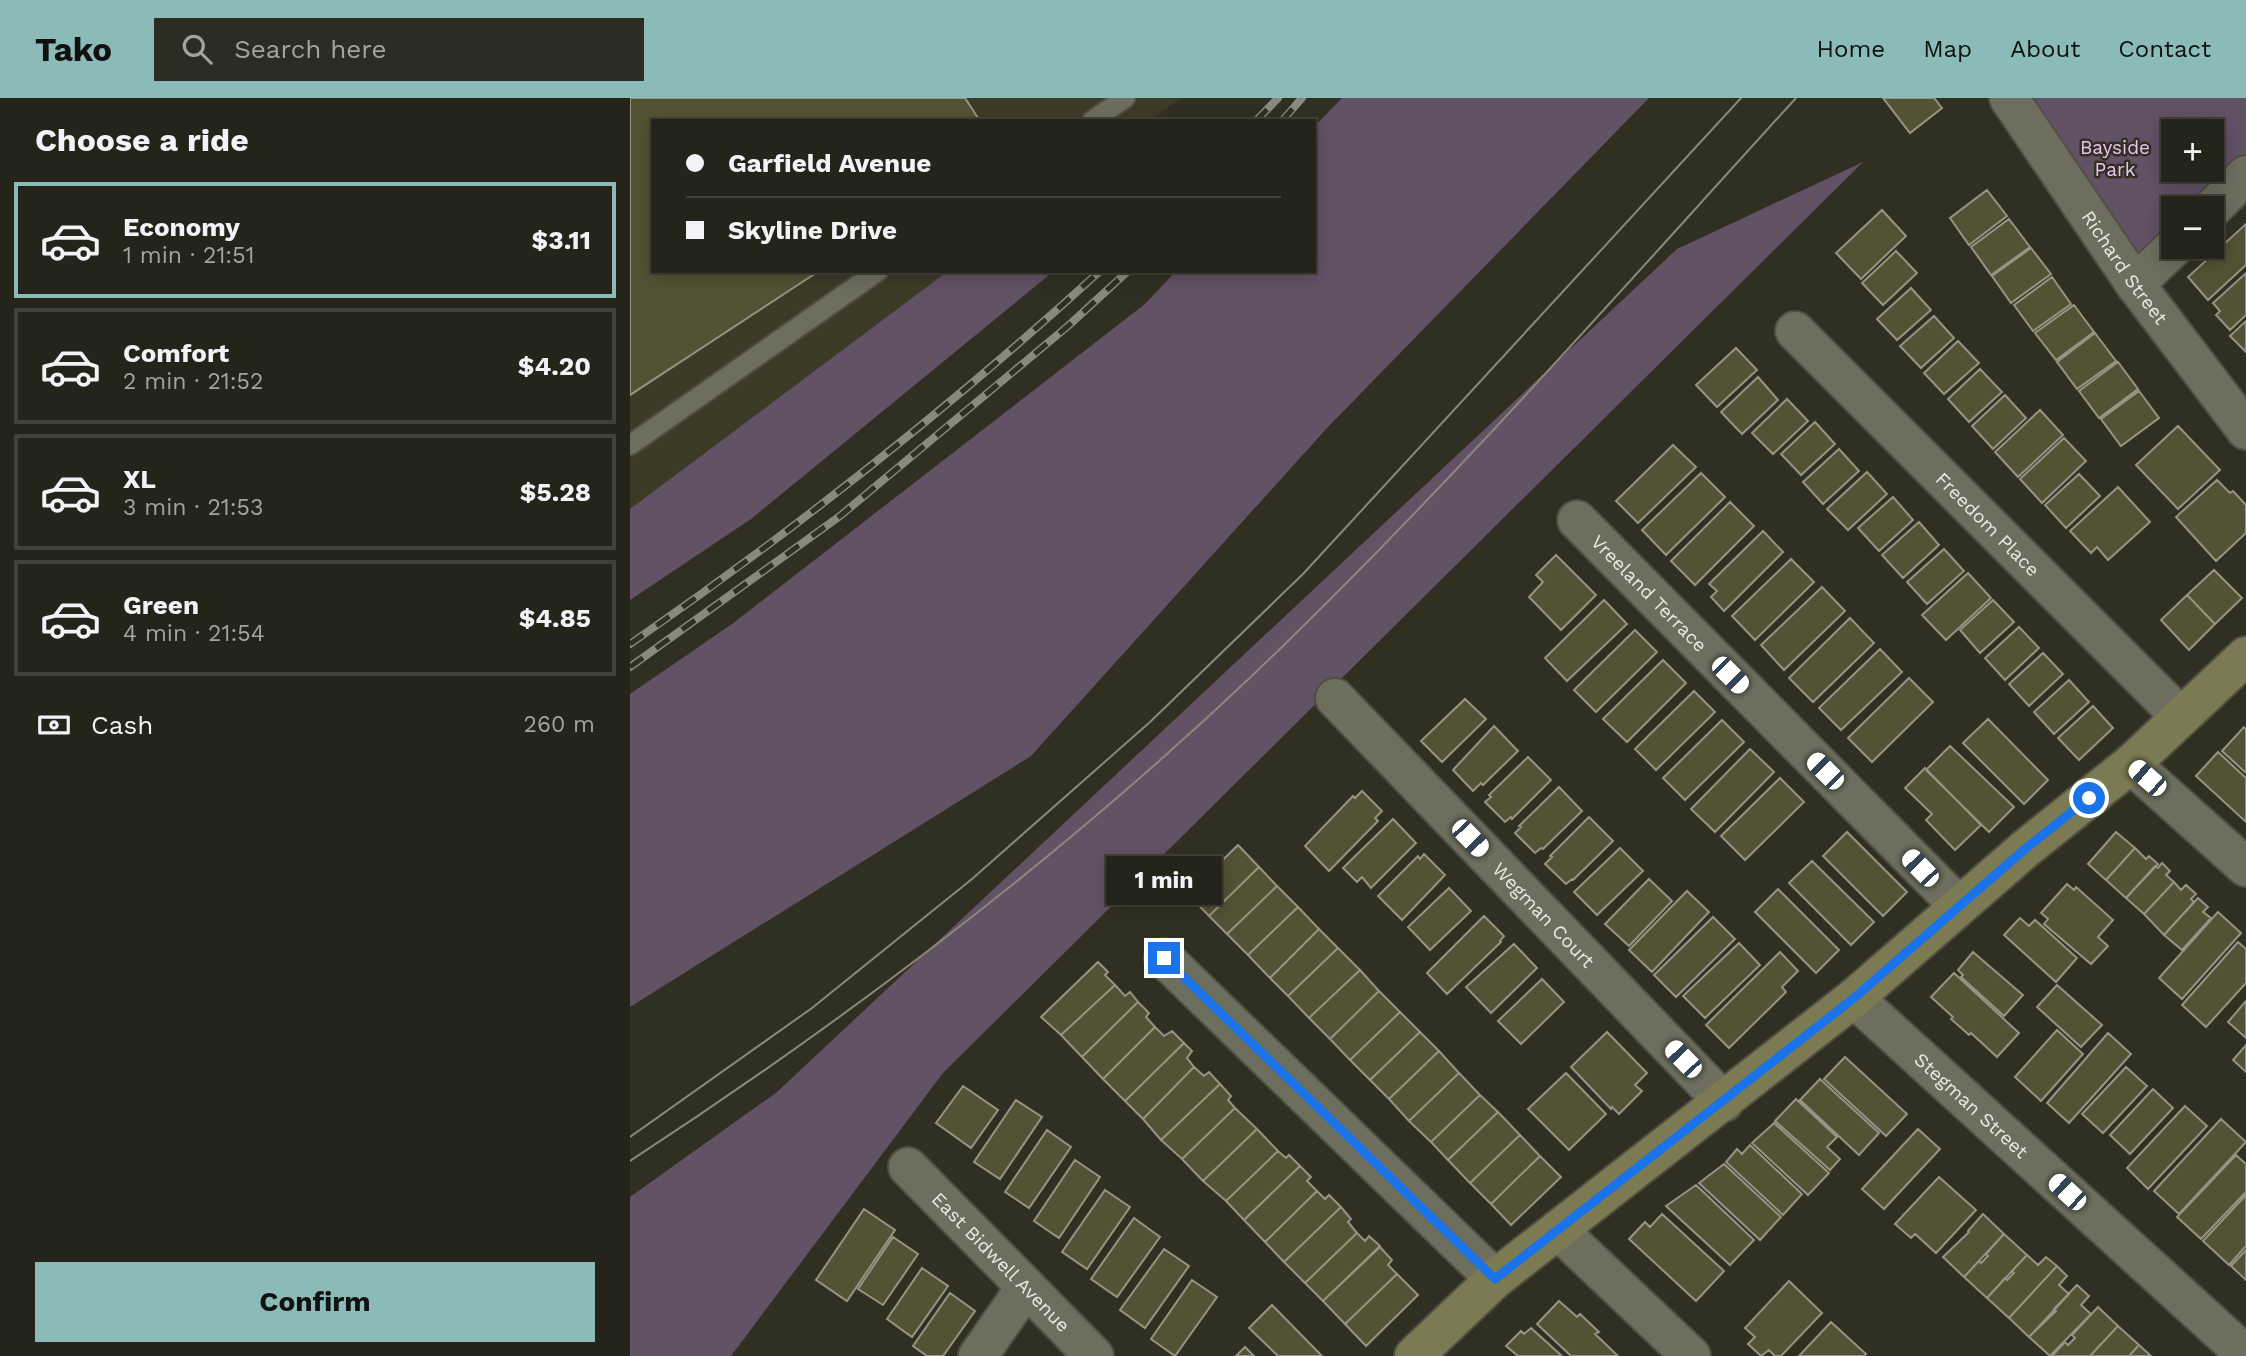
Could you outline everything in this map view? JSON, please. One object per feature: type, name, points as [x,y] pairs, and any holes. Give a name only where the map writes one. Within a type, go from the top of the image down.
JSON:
[{"type":"main road","points":[[1414,1356],[1495,1279],[1854,998],[1958,906],[2131,764],[2246,656]]},
{"type":"street","name":"Richard Street","points":[[2009,98],[2135,284],[2246,430]]},
{"type":"street","points":[[2224,197],[2246,175]]},
{"type":"street","points":[[2135,284],[2161,259]]},
{"type":"street","name":"Freedom Place","points":[[1796,331],[2181,717]]},
{"type":"street","name":"Vreeland Terrace","points":[[1577,520],[1958,906]]},
{"type":"street","name":"Wegman Court","points":[[1335,698],[1724,1102]]},
{"type":"street","points":[[2131,764],[2246,867]]},
{"type":"street","points":[[1164,958],[1495,1279]]},
{"type":"street","name":"Stegman Street","points":[[1854,998],[2246,1355]]},
{"type":"street","name":"East Bidwell Avenue","points":[[908,1167],[1094,1356]]},
{"type":"street","points":[[1558,1230],[1691,1356]]},
{"type":"street","points":[[978,1356],[1026,1287]]},
{"type":"lane","points":[[1095,119],[1125,98]]},
{"type":"lane","points":[[630,446],[875,273]]},
{"type":"shaded area","points":[[630,98],[1181,98],[1153,119],[651,119],[651,273],[945,273],[630,509]]},
{"type":"green space","points":[[1342,98],[1649,98],[1327,428],[1031,756],[630,1007],[630,694],[732,624],[1145,304],[1174,273],[1316,273],[1316,125]]},
{"type":"green space","name":"Bayside Park","points":[[1995,98],[2246,98],[2246,163],[2212,196],[2161,196],[2161,246],[2130,276]]},
{"type":"green space","points":[[1863,162],[943,1073],[731,1356],[630,1356],[630,1197],[777,1092],[1677,249]]},
{"type":"green space","points":[[945,273],[1052,273],[751,519],[630,600],[630,509]]},
{"type":"building","points":[[630,98],[965,98],[979,119],[651,119],[651,273],[816,273],[630,395]]},
{"type":"building","points":[[1883,98],[1934,98],[1942,108],[1910,133]]},
{"type":"building","points":[[1987,190],[2007,216],[1969,245],[1950,218]]},
{"type":"building","points":[[1882,210],[1906,236],[1861,279],[1836,253]]},
{"type":"building","points":[[2009,219],[2030,247],[1991,275],[1971,247]]},
{"type":"building","points":[[2246,224],[2246,265],[2208,300],[2188,277],[2208,259],[2224,259],[2224,244]]},
{"type":"building","points":[[2031,248],[2051,274],[2011,303],[1992,276]]},
{"type":"building","points":[[1896,251],[1917,273],[1883,305],[1862,283]]},
{"type":"building","points":[[2246,273],[2246,315],[2230,330],[2216,315],[2220,311],[2213,303]]},
{"type":"building","points":[[2052,277],[2071,304],[2033,331],[2014,305]]},
{"type":"building","points":[[1911,288],[1931,310],[1897,340],[1877,319]]},
{"type":"building","points":[[2074,305],[2094,332],[2056,360],[2035,333]]},
{"type":"building","points":[[1934,316],[1954,338],[1921,368],[1900,346]]},
{"type":"building","points":[[2246,321],[2246,352],[2230,336]]},
{"type":"building","points":[[2095,333],[2116,361],[2077,389],[2057,362]]},
{"type":"building","points":[[1958,341],[1979,363],[1944,394],[1924,373]]},
{"type":"building","points":[[1736,348],[1757,370],[1717,407],[1696,385]]},
{"type":"building","points":[[2118,362],[2138,389],[2099,418],[2079,391]]},
{"type":"building","points":[[1980,369],[2002,392],[1969,422],[1948,399]]},
{"type":"building","points":[[1758,377],[1778,400],[1742,434],[1721,412]]},
{"type":"building","points":[[2139,391],[2159,418],[2121,446],[2101,419]]},
{"type":"building","points":[[2005,395],[2026,418],[1993,449],[1972,426]]},
{"type":"building","points":[[1787,399],[1808,421],[1773,454],[1752,433]]},
{"type":"building","points":[[2040,410],[2063,435],[2018,477],[1995,452]]},
{"type":"building","points":[[1815,422],[1835,444],[1801,475],[1781,454]]},
{"type":"building","points":[[2178,426],[2220,470],[2178,509],[2136,465]]},
{"type":"building","points":[[2064,438],[2086,461],[2042,503],[2020,479]]},
{"type":"building","points":[[1673,445],[1696,467],[1638,523],[1616,501]]},
{"type":"building","points":[[1839,449],[1859,471],[1823,504],[1803,482]]},
{"type":"building","points":[[1867,472],[1887,494],[1848,530],[1827,509]]},
{"type":"building","points":[[1701,473],[1725,497],[1666,555],[1642,530]]},
{"type":"building","points":[[2079,474],[2100,496],[2066,528],[2045,505]]},
{"type":"building","points":[[2217,480],[2230,493],[2233,491],[2246,505],[2246,533],[2216,561],[2176,517]]},
{"type":"building","points":[[2118,487],[2150,522],[2108,560],[2097,547],[2091,553],[2070,531]]},
{"type":"building","points":[[1893,497],[1913,520],[1879,551],[1858,528]]},
{"type":"building","points":[[1730,502],[1754,526],[1695,585],[1671,561]]},
{"type":"building","points":[[1919,522],[1939,545],[1903,578],[1882,555]]},
{"type":"building","points":[[1763,531],[1783,552],[1724,611],[1711,597],[1717,591],[1709,584]]},
{"type":"building","points":[[1944,549],[1964,571],[1927,604],[1907,582]]},
{"type":"building","points":[[1556,555],[1596,595],[1561,630],[1529,597],[1543,582],[1536,575]]},
{"type":"building","points":[[1791,559],[1814,582],[1755,640],[1732,616]]},
{"type":"building","points":[[2214,570],[2242,598],[2215,624],[2187,595]]},
{"type":"building","points":[[1968,573],[1991,598],[1946,640],[1922,615]]},
{"type":"building","points":[[1822,587],[1845,611],[1784,670],[1761,645]]},
{"type":"building","points":[[2187,595],[2215,624],[2189,650],[2161,620]]},
{"type":"building","points":[[1604,600],[1627,624],[1567,681],[1545,658]]},
{"type":"building","points":[[1993,600],[2014,622],[1980,653],[1960,630]]},
{"type":"building","points":[[1850,618],[1874,643],[1813,702],[1789,678]]},
{"type":"building","points":[[2019,627],[2039,648],[2005,680],[1985,658]]},
{"type":"building","points":[[1635,630],[1657,652],[1596,712],[1574,690]]},
{"type":"building","points":[[1880,649],[1902,672],[1841,730],[1819,708]]},
{"type":"building","points":[[2043,653],[2063,674],[2029,706],[2009,684]]},
{"type":"building","points":[[1663,660],[1686,683],[1627,742],[1603,719]]},
{"type":"building","points":[[1909,678],[1933,702],[1872,762],[1848,738]]},
{"type":"building","points":[[2069,680],[2089,702],[2054,734],[2034,712]]},
{"type":"building","points":[[1694,691],[1715,712],[1656,770],[1635,749]]},
{"type":"building","points":[[1465,699],[1486,719],[1442,762],[1421,741]]},
{"type":"building","points":[[2093,706],[2113,728],[2079,760],[2058,738]]},
{"type":"building","points":[[1988,719],[2048,780],[2024,804],[1963,743]]},
{"type":"building","points":[[1722,720],[1744,742],[1685,800],[1663,778]]},
{"type":"building","points":[[1494,726],[1518,751],[1483,785],[1481,783],[1473,791],[1453,770]]},
{"type":"building","points":[[2244,727],[2246,730],[2246,773],[2222,751]]},
{"type":"building","points":[[1950,746],[2014,807],[1989,832],[1926,770]]},
{"type":"building","points":[[1750,749],[1774,772],[1715,832],[1691,809]]},
{"type":"building","points":[[2218,752],[2246,778],[2246,822],[2196,776]]},
{"type":"building","points":[[1528,757],[1551,780],[1512,819],[1511,817],[1505,822],[1485,802]]},
{"type":"building","points":[[1925,768],[1981,825],[1955,850],[1926,820],[1932,814],[1905,788]]},
{"type":"building","points":[[1780,778],[1804,802],[1745,860],[1721,836]]},
{"type":"building","points":[[1559,787],[1582,811],[1543,849],[1535,853],[1515,833]]},
{"type":"building","points":[[1362,791],[1382,811],[1375,818],[1378,821],[1329,871],[1305,846],[1353,796],[1355,798]]},
{"type":"building","points":[[1589,817],[1613,841],[1566,884],[1545,864]]},
{"type":"building","points":[[1393,819],[1416,843],[1371,888],[1362,877],[1357,882],[1343,868]]},
{"type":"building","points":[[1847,832],[1907,892],[1883,916],[1823,856]]},
{"type":"building","points":[[2116,832],[2135,848],[2106,880],[2088,864]]},
{"type":"building","points":[[1238,845],[1259,867],[1209,916],[1188,894]]},
{"type":"building","points":[[1620,848],[1643,871],[1597,915],[1574,892]]},
{"type":"building","points":[[2135,848],[2146,859],[2149,856],[2158,864],[2126,898],[2106,880]]},
{"type":"building","points":[[1424,854],[1445,875],[1402,920],[1378,896],[1418,856],[1420,859]]},
{"type":"building","points":[[1812,861],[1874,922],[1851,945],[1789,883]]},
{"type":"building","points":[[2162,863],[2170,871],[2166,875],[2174,882],[2144,914],[2126,898],[2155,866],[2158,868]]},
{"type":"building","points":[[1259,867],[1277,886],[1227,934],[1209,916]]},
{"type":"building","points":[[1649,879],[1672,901],[1629,946],[1605,924]]},
{"type":"building","points":[[2174,882],[2181,890],[2186,885],[2196,894],[2191,899],[2194,902],[2164,935],[2144,914]]},
{"type":"building","points":[[2067,884],[2074,890],[2076,887],[2113,920],[2098,937],[2108,946],[2091,964],[2044,924],[2048,919],[2041,913]]},
{"type":"building","points":[[1277,886],[1298,907],[1248,955],[1227,934]]},
{"type":"building","points":[[1449,888],[1471,911],[1430,950],[1408,927]]},
{"type":"building","points":[[1778,889],[1839,950],[1816,973],[1755,912]]},
{"type":"building","points":[[1687,891],[1709,912],[1652,972],[1629,950]]},
{"type":"building","points":[[2198,898],[2208,907],[2203,912],[2211,918],[2182,950],[2164,935]]},
{"type":"building","points":[[1298,907],[1319,929],[1270,978],[1248,955]]},
{"type":"building","points":[[2218,912],[2241,933],[2182,999],[2159,978]]},
{"type":"building","points":[[1484,916],[1504,936],[1447,994],[1427,973]]},
{"type":"building","points":[[1713,917],[1735,939],[1676,997],[1654,975]]},
{"type":"building","points":[[2020,918],[2029,926],[2035,920],[2077,958],[2056,982],[2004,935]]},
{"type":"building","points":[[1319,929],[1338,948],[1288,996],[1270,978]]},
{"type":"building","points":[[2238,942],[2246,949],[2246,983],[2206,1027],[2182,1005]]},
{"type":"building","points":[[1739,943],[1760,965],[1705,1018],[1683,996]]},
{"type":"building","points":[[1514,944],[1537,968],[1491,1013],[1466,987]]},
{"type":"building","points":[[1338,948],[1360,970],[1309,1018],[1288,996]]},
{"type":"building","points":[[1780,952],[1798,971],[1782,987],[1786,992],[1729,1048],[1706,1025]]},
{"type":"building","points":[[1973,952],[2023,995],[2004,1016],[1961,977],[1963,975],[1958,970]]},
{"type":"building","points":[[1098,962],[1115,985],[1061,1035],[1041,1017]]},
{"type":"building","points":[[1360,970],[1379,991],[1330,1039],[1309,1018]]},
{"type":"building","points":[[1954,973],[2019,1033],[1997,1057],[1951,1019],[1953,1017],[1931,997]]},
{"type":"building","points":[[1542,979],[1564,1002],[1521,1044],[1498,1021]]},
{"type":"building","points":[[1115,985],[1125,996],[1130,992],[1138,1002],[1082,1057],[1061,1035]]},
{"type":"building","points":[[2057,985],[2102,1025],[2081,1047],[2037,1007]]},
{"type":"building","points":[[1379,991],[1400,1012],[1350,1060],[1330,1039]]},
{"type":"building","points":[[2246,1001],[2246,1038],[2228,1022]]},
{"type":"building","points":[[1138,1002],[1149,1013],[1146,1017],[1155,1027],[1103,1079],[1082,1057]]},
{"type":"building","points":[[1400,1012],[1420,1032],[1370,1080],[1350,1060]]},
{"type":"building","points":[[1155,1027],[1164,1036],[1172,1031],[1184,1043],[1125,1101],[1103,1079]]},
{"type":"building","points":[[2057,1030],[2083,1054],[2041,1101],[2015,1077]]},
{"type":"building","points":[[1420,1032],[1439,1051],[1389,1099],[1370,1080]]},
{"type":"building","points":[[1607,1032],[1647,1073],[1635,1085],[1642,1091],[1619,1114],[1571,1067]]},
{"type":"building","points":[[2108,1033],[2131,1054],[2069,1123],[2047,1103]]},
{"type":"building","points":[[1184,1043],[1192,1051],[1187,1058],[1194,1067],[1143,1119],[1125,1101]]},
{"type":"building","points":[[2246,1045],[2246,1072],[2233,1060]]},
{"type":"building","points":[[1439,1051],[1459,1073],[1409,1121],[1389,1099]]},
{"type":"building","points":[[1845,1057],[1907,1114],[1886,1136],[1824,1079]]},
{"type":"building","points":[[1194,1067],[1204,1076],[1209,1072],[1220,1084],[1161,1140],[1143,1119]]},
{"type":"building","points":[[2126,1067],[2147,1086],[2103,1133],[2082,1114]]},
{"type":"building","points":[[1459,1073],[1480,1095],[1431,1142],[1409,1121]]},
{"type":"building","points":[[1566,1073],[1606,1114],[1569,1150],[1528,1109]]},
{"type":"building","points":[[1820,1079],[1879,1133],[1859,1155],[1800,1100]]},
{"type":"building","points":[[1220,1084],[1231,1096],[1228,1100],[1235,1108],[1182,1159],[1161,1140]]},
{"type":"building","points":[[963,1086],[998,1110],[971,1148],[936,1123]]},
{"type":"building","points":[[2153,1089],[2173,1108],[2130,1154],[2110,1135]]},
{"type":"building","points":[[1480,1095],[1498,1112],[1448,1160],[1431,1142]]},
{"type":"building","points":[[1796,1099],[1837,1137],[1827,1147],[1840,1159],[1830,1170],[1775,1121]]},
{"type":"building","points":[[1016,1100],[1042,1117],[1000,1179],[974,1162]]},
{"type":"building","points":[[2185,1106],[2207,1126],[2148,1189],[2127,1168]]},
{"type":"building","points":[[1235,1108],[1257,1129],[1203,1181],[1182,1159]]},
{"type":"building","points":[[1498,1112],[1520,1135],[1470,1183],[1448,1160]]},
{"type":"building","points":[[2221,1119],[2246,1142],[2179,1214],[2154,1191]]},
{"type":"building","points":[[1774,1123],[1829,1173],[1808,1195],[1752,1143]]},
{"type":"building","points":[[1257,1129],[1278,1151],[1226,1201],[1203,1181]]},
{"type":"building","points":[[1918,1129],[1940,1149],[1884,1209],[1862,1189]]},
{"type":"building","points":[[1047,1130],[1071,1147],[1029,1208],[1005,1192]]},
{"type":"building","points":[[1520,1135],[1540,1156],[1491,1204],[1470,1183]]},
{"type":"building","points":[[1750,1145],[1802,1194],[1783,1215],[1726,1162],[1737,1149],[1742,1154]]},
{"type":"building","points":[[1278,1151],[1286,1158],[1289,1155],[1300,1166],[1244,1220],[1226,1201]]},
{"type":"building","points":[[2236,1155],[2246,1164],[2246,1192],[2201,1239],[2177,1217]]},
{"type":"building","points":[[1540,1156],[1561,1177],[1511,1225],[1491,1204]]},
{"type":"building","points":[[1075,1160],[1100,1177],[1059,1238],[1034,1221]]},
{"type":"building","points":[[1724,1164],[1781,1217],[1760,1240],[1699,1183]]},
{"type":"building","points":[[1300,1166],[1311,1177],[1307,1181],[1317,1191],[1265,1242],[1244,1220]]},
{"type":"building","points":[[1939,1177],[1976,1210],[1936,1253],[1915,1234],[1911,1238],[1895,1224]]},
{"type":"building","points":[[1696,1185],[1754,1240],[1730,1265],[1666,1206]]},
{"type":"building","points":[[1105,1190],[1130,1207],[1087,1269],[1062,1252]]},
{"type":"building","points":[[1317,1191],[1325,1199],[1329,1195],[1341,1207],[1284,1262],[1265,1242]]},
{"type":"building","points":[[2246,1195],[2246,1246],[2229,1265],[2203,1241]]},
{"type":"building","points":[[1341,1207],[1351,1219],[1348,1222],[1357,1233],[1305,1283],[1284,1262]]},
{"type":"building","points":[[864,1209],[895,1230],[847,1301],[816,1280]]},
{"type":"building","points":[[1662,1214],[1724,1271],[1696,1301],[1629,1239],[1645,1222],[1650,1227]]},
{"type":"building","points":[[1983,1214],[2004,1234],[1964,1277],[1943,1257]]},
{"type":"building","points":[[1134,1218],[1160,1237],[1117,1297],[1091,1279]]},
{"type":"building","points":[[1357,1233],[1365,1241],[1369,1236],[1380,1246],[1323,1301],[1305,1283]]},
{"type":"building","points":[[2004,1234],[2027,1255],[1987,1298],[1964,1277],[1979,1261],[1981,1263],[1988,1256],[1986,1254]]},
{"type":"building","points":[[893,1237],[918,1254],[883,1305],[858,1289]]},
{"type":"building","points":[[1380,1247],[1392,1260],[1388,1265],[1397,1274],[1345,1324],[1323,1301]]},
{"type":"building","points":[[1164,1249],[1189,1266],[1145,1328],[1120,1310]]},
{"type":"building","points":[[2246,1250],[2246,1280],[2231,1266]]},
{"type":"building","points":[[2027,1255],[2038,1265],[2046,1257],[2057,1266],[2009,1318],[1987,1298],[2005,1278],[2007,1280],[2014,1273],[2012,1271]]},
{"type":"building","points":[[2057,1266],[2067,1276],[2059,1285],[2069,1294],[2029,1337],[2009,1318]]},
{"type":"building","points":[[922,1268],[948,1286],[912,1337],[887,1319]]},
{"type":"building","points":[[1397,1274],[1418,1295],[1366,1346],[1345,1324]]},
{"type":"building","points":[[1192,1280],[1217,1297],[1175,1356],[1151,1339]]},
{"type":"building","points":[[1789,1281],[1822,1313],[1781,1356],[1775,1356],[1769,1350],[1761,1356],[1748,1344],[1755,1337],[1745,1328]]},
{"type":"building","points":[[2077,1285],[2089,1296],[2081,1305],[2091,1314],[2050,1356],[2029,1337],[2056,1311],[2054,1309]]},
{"type":"building","points":[[950,1293],[975,1311],[943,1356],[927,1356],[913,1346]]},
{"type":"building","points":[[1559,1301],[1577,1317],[1580,1314],[1599,1332],[1595,1334],[1618,1356],[1571,1356],[1537,1324]]},
{"type":"building","points":[[1272,1305],[1322,1356],[1278,1356],[1249,1328]]},
{"type":"building","points":[[2098,1307],[2118,1326],[2090,1356],[2052,1356],[2065,1342],[2068,1345],[2075,1338],[2072,1335]]},
{"type":"building","points":[[1831,1322],[1866,1354],[1799,1356]]},
{"type":"building","points":[[2118,1326],[2139,1345],[2129,1356],[2090,1356]]},
{"type":"building","points":[[1531,1328],[1562,1356],[1518,1356],[1506,1346],[1521,1331],[1524,1334]]},
{"type":"building","points":[[2139,1345],[2151,1356],[2129,1356]]},
{"type":"building","points":[[1245,1347],[1254,1356],[1236,1356]]},
{"type":"tram line","points":[[630,1137],[812,1008],[972,879],[1150,722],[1303,574],[1741,98]]},
{"type":"tram line","points":[[630,1161],[794,1049],[954,931],[1032,869],[1183,740],[1326,603],[1464,462],[1796,98]]},
{"type":"railway","points":[[1258,119],[1278,98]]},
{"type":"railway","points":[[1284,119],[1302,98]]},
{"type":"railway","points":[[630,644],[752,557],[871,465],[987,370],[1098,273]]},
{"type":"railway","points":[[630,667],[840,516],[1068,326],[1126,273]]},
{"type":"route","points":[[1164,958],[1495,1279],[1854,998],[1958,906],[2089,798]]}]
